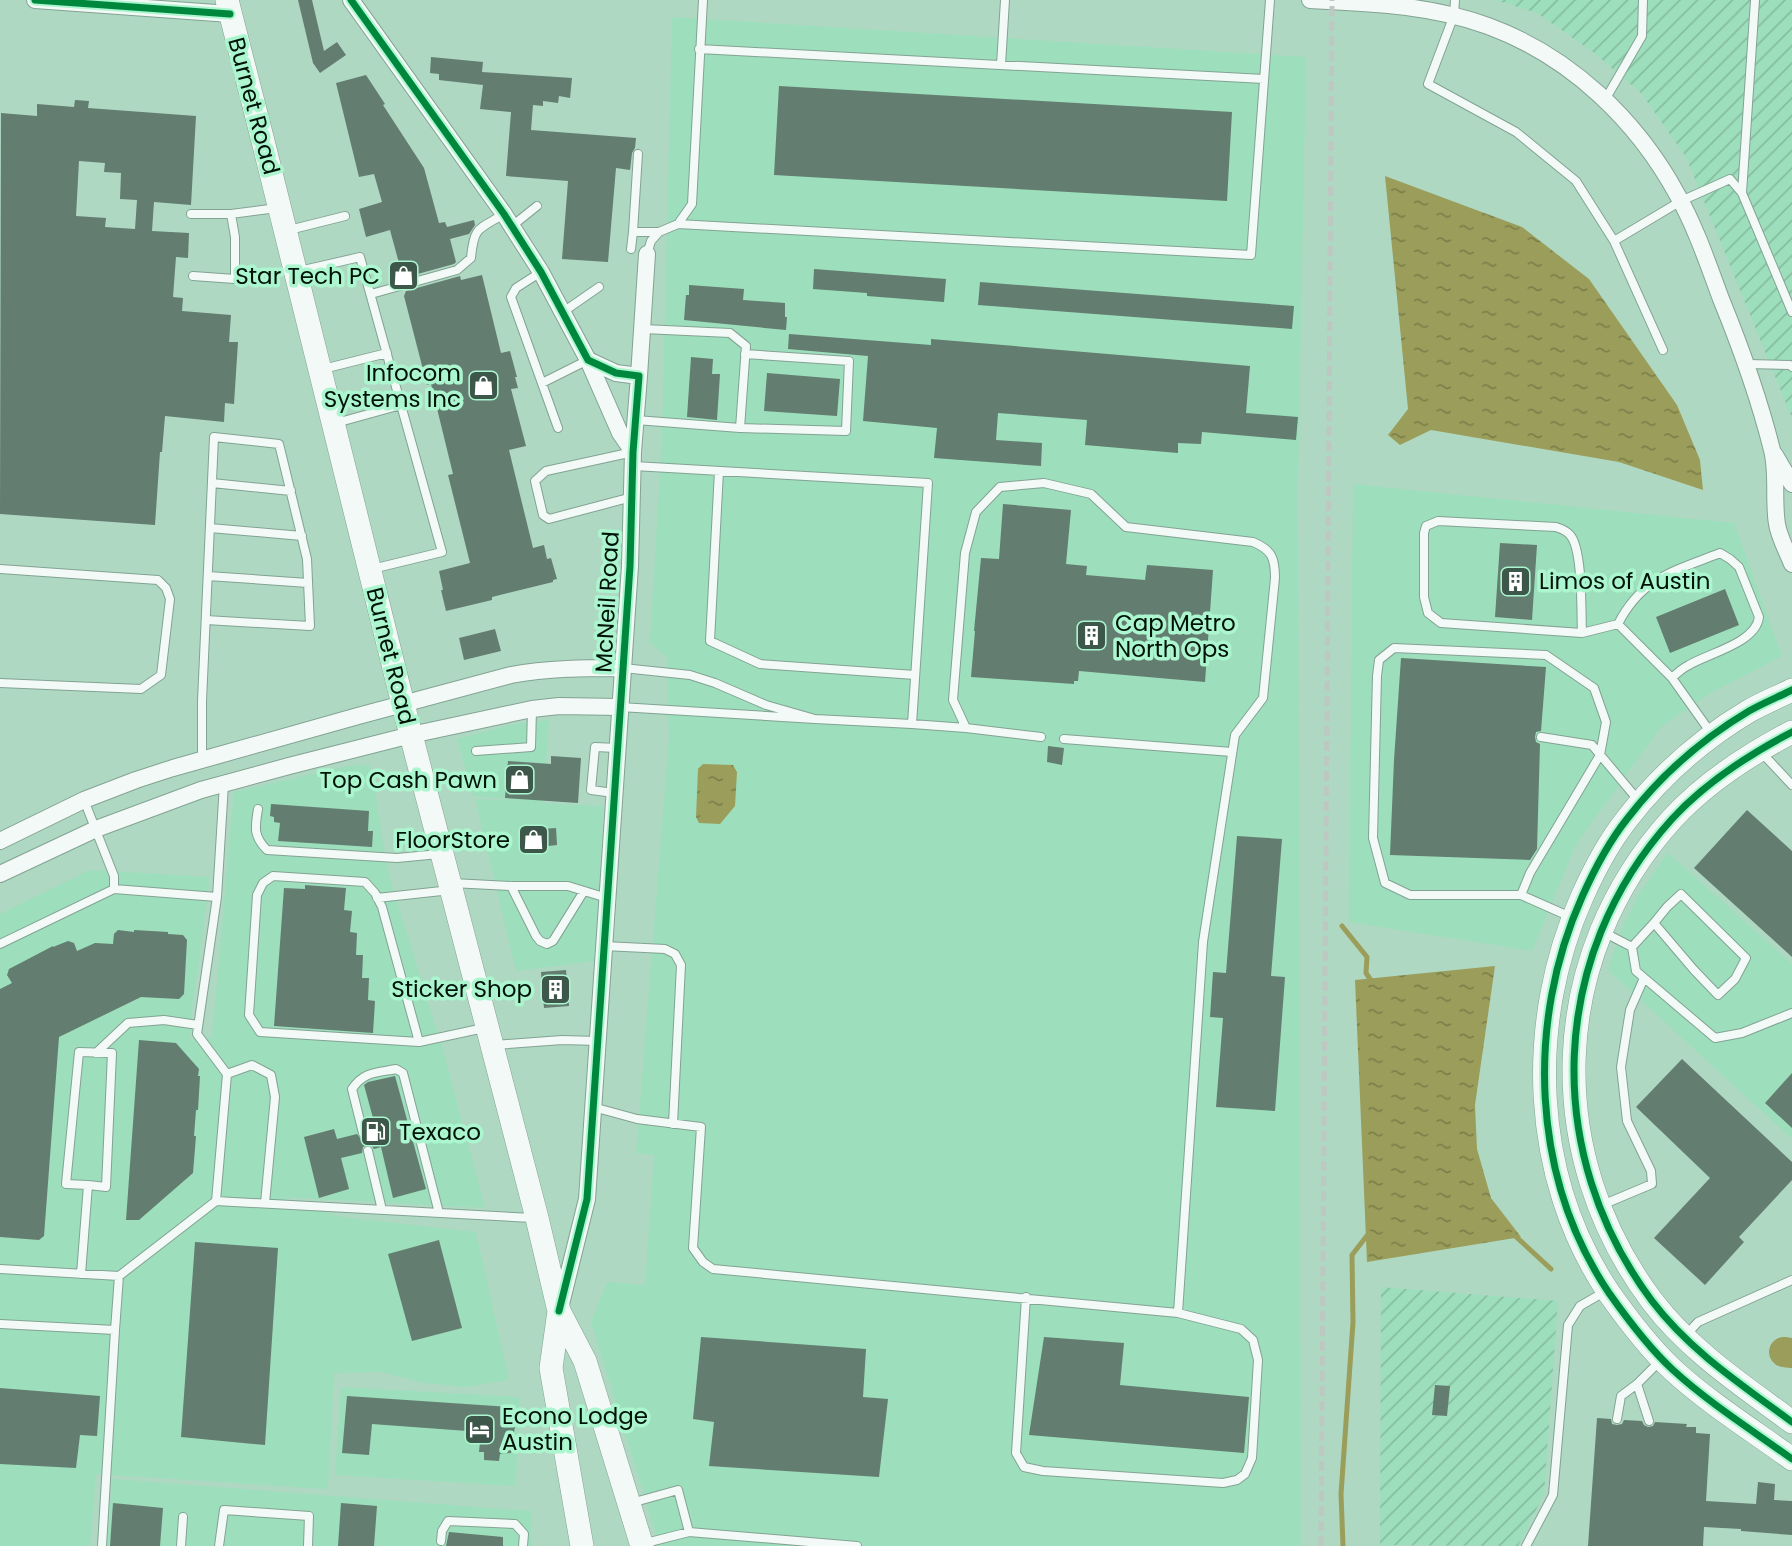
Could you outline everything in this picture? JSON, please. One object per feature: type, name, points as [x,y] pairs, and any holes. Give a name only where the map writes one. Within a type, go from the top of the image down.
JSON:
[{"type":"main road","name":"Burnet Road","points":[[228,7],[403,705],[559,1311],[585,1361],[642,1545]]},
{"type":"main road","points":[[1792,690],[1750,710],[1691,752],[1625,821],[1590,879],[1564,942],[1546,1020],[1544,1056],[1547,1131],[1558,1178],[1587,1256],[1607,1290],[1635,1329],[1662,1359],[1696,1389],[1792,1459]]},
{"type":"main road","points":[[1792,732],[1737,763],[1674,817],[1634,869],[1593,953],[1583,988],[1573,1060],[1574,1096],[1587,1170],[1599,1206],[1618,1248],[1653,1302],[1684,1337],[1718,1367],[1792,1422]]},
{"type":"main road","points":[[1573,918],[1602,931]]},
{"type":"main road","points":[[1607,1290],[1634,1274]]},
{"type":"main road","name":"Burnet Road","points":[[559,1311],[551,1368],[582,1546]]},
{"type":"main road","points":[[1662,1359],[1684,1337]]},
{"type":"street","points":[[35,0],[228,7]]},
{"type":"street","points":[[351,0],[508,220],[541,272],[588,360],[634,459]]},
{"type":"street","points":[[1310,0],[1454,8],[1524,41],[1556,60],[1593,88],[1626,120],[1655,157],[1681,201],[1746,365],[1773,453],[1777,526],[1792,564]]},
{"type":"street","name":"McNeil Road","points":[[559,1311],[587,1199],[630,566],[643,329],[639,251]]},
{"type":"street","points":[[588,360],[616,373],[639,376]]},
{"type":"street","points":[[1773,453],[1792,484]]},
{"type":"street","points":[[0,841],[85,800],[136,780],[202,760],[511,675],[568,668],[623,668]]},
{"type":"street","points":[[0,874],[96,829],[201,790],[411,735],[532,709],[559,706],[620,707]]},
{"type":"lane","points":[[678,224],[692,204],[703,0]]},
{"type":"lane","points":[[1002,65],[1005,0]]},
{"type":"lane","points":[[633,232],[659,232],[678,224],[1251,255],[1270,0]]},
{"type":"lane","points":[[1605,100],[1642,36],[1643,0]]},
{"type":"lane","points":[[1742,192],[1755,0]]},
{"type":"lane","points":[[1454,8],[1428,84],[1516,132],[1576,181],[1614,241],[1663,349]]},
{"type":"lane","points":[[699,49],[1264,79]]},
{"type":"lane","points":[[638,155],[633,232],[639,251],[659,232]]},
{"type":"lane","points":[[1614,241],[1681,201],[1730,178],[1742,192],[1792,312]]},
{"type":"lane","points":[[370,294],[457,270],[471,258],[473,237],[478,230],[537,206]]},
{"type":"lane","points":[[191,214],[231,214],[280,207]]},
{"type":"lane","points":[[193,276],[235,279],[235,237],[231,214]]},
{"type":"lane","points":[[286,231],[345,216]]},
{"type":"lane","points":[[296,272],[360,257],[442,552],[369,570]]},
{"type":"lane","points":[[541,272],[516,288],[511,297],[558,428]]},
{"type":"lane","points":[[563,312],[598,287]]},
{"type":"lane","points":[[643,329],[730,333],[746,346],[740,428]]},
{"type":"lane","points":[[320,370],[387,353]]},
{"type":"lane","points":[[636,420],[740,428],[846,431],[849,362],[745,354]]},
{"type":"lane","points":[[542,383],[588,360]]},
{"type":"lane","points":[[1746,365],[1792,367]]},
{"type":"lane","points":[[333,423],[401,405]]},
{"type":"lane","points":[[202,760],[201,730],[214,437],[279,444],[307,559],[310,626],[206,620]]},
{"type":"lane","points":[[632,497],[549,519],[543,514],[535,481],[546,471],[634,459],[719,471],[928,483],[912,724]]},
{"type":"lane","points":[[719,471],[710,641],[760,664],[915,675]]},
{"type":"lane","points":[[212,483],[291,491]]},
{"type":"lane","points":[[966,728],[953,700],[965,553],[976,512],[1000,487],[1044,484],[1091,494],[1126,527],[1253,541],[1271,554],[1275,578],[1263,698],[1235,735],[1203,942],[1178,1313]]},
{"type":"lane","points":[[1582,633],[1578,556],[1572,536],[1566,530],[1556,527],[1438,521],[1426,526],[1424,597],[1428,613],[1441,623],[1582,633],[1618,624],[1627,606],[1646,587],[1664,575],[1720,553],[1730,559],[1739,567],[1759,617],[1758,624],[1747,637],[1689,665],[1672,678]]},
{"type":"lane","points":[[210,528],[302,536]]},
{"type":"lane","points":[[0,569],[158,580],[166,588],[170,599],[161,675],[141,689],[0,683]]},
{"type":"lane","points":[[208,576],[308,583]]},
{"type":"lane","points":[[1618,624],[1672,678],[1713,735]]},
{"type":"lane","points":[[1521,895],[1530,873],[1600,755],[1606,722],[1594,688],[1546,655],[1394,648],[1379,660],[1377,676],[1373,838],[1385,883],[1410,895],[1521,895],[1573,918]]},
{"type":"lane","points":[[623,668],[690,676],[715,683],[766,705],[815,719]]},
{"type":"lane","points":[[620,707],[912,724],[1041,737]]},
{"type":"lane","points":[[476,751],[531,747],[532,709]]},
{"type":"lane","points":[[1541,737],[1592,745],[1640,803]]},
{"type":"lane","points":[[1064,739],[1233,751]]},
{"type":"lane","points":[[614,793],[591,790],[595,747],[617,748]]},
{"type":"lane","points":[[1759,750],[1792,785]]},
{"type":"lane","points":[[216,1201],[227,1074],[197,1034],[217,897],[224,784]]},
{"type":"lane","points":[[85,800],[114,876],[114,889]]},
{"type":"lane","points":[[258,809],[255,830],[259,842],[267,850],[397,859],[442,853]]},
{"type":"lane","points":[[419,1042],[382,907],[365,882],[273,876],[263,883],[257,895],[249,1015],[260,1032],[419,1042],[489,1037],[598,1041]]},
{"type":"lane","points":[[377,898],[450,886],[568,886],[607,898]]},
{"type":"lane","points":[[511,886],[536,936],[547,944],[553,941],[584,891]]},
{"type":"lane","points":[[0,944],[114,889],[217,897]]},
{"type":"lane","points":[[1632,947],[1667,907],[1681,894],[1745,958],[1735,979],[1718,995],[1654,923]]},
{"type":"lane","points":[[1602,931],[1632,947]]},
{"type":"lane","points":[[604,946],[666,949],[675,954],[681,965],[673,1124]]},
{"type":"lane","points":[[1632,947],[1636,971],[1715,1038],[1742,1032],[1792,1013]]},
{"type":"lane","points":[[1599,1206],[1652,1184],[1651,1171],[1627,1121],[1621,1067],[1630,1010],[1644,978]]},
{"type":"lane","points":[[96,1052],[128,1023],[164,1020],[198,1025]]},
{"type":"lane","points":[[79,1052],[112,1054],[106,1186],[88,1185],[66,1184],[79,1052]]},
{"type":"lane","points":[[227,1074],[252,1065],[271,1074],[275,1097],[265,1203]]},
{"type":"lane","points":[[363,1132],[352,1089],[358,1080],[364,1075],[396,1069],[403,1073],[439,1213]]},
{"type":"lane","points":[[593,1107],[637,1119],[701,1127],[692,1248],[703,1262],[713,1269],[1026,1297],[1178,1313],[1241,1329],[1253,1340],[1258,1360],[1252,1458],[1245,1474],[1237,1480],[1223,1483],[1043,1471],[1024,1466],[1016,1453],[1026,1297]]},
{"type":"lane","points":[[368,1151],[382,1210]]},
{"type":"lane","points":[[80,1274],[88,1185]]},
{"type":"lane","points":[[0,1269],[120,1276],[216,1201],[537,1218]]},
{"type":"lane","points":[[102,1546],[120,1276]]},
{"type":"lane","points":[[1684,1337],[1698,1322],[1792,1280]]},
{"type":"lane","points":[[1527,1546],[1553,1495],[1568,1325],[1580,1306],[1607,1290]]},
{"type":"lane","points":[[0,1324],[115,1330]]},
{"type":"lane","points":[[1617,1419],[1621,1396],[1662,1359]]},
{"type":"lane","points":[[1637,1384],[1649,1422]]},
{"type":"lane","points":[[629,1503],[678,1490],[689,1532]]},
{"type":"lane","points":[[219,1546],[224,1510],[309,1516],[308,1546]]},
{"type":"lane","points":[[181,1546],[183,1517]]},
{"type":"lane","points":[[441,1541],[442,1531],[448,1521],[515,1524],[524,1534],[523,1546]]},
{"type":"lane","points":[[642,1545],[689,1532],[857,1546]]},
{"type":"shaded area","points":[[1496,0],[1792,0],[1792,418],[1686,157],[1641,93],[1593,52],[1537,13]]},
{"type":"shaded area","points":[[672,17],[1306,57],[1298,485],[1301,1546],[660,1546],[591,1322],[607,1282],[645,1285],[654,1155],[636,1153],[669,738],[667,657],[650,643],[662,436]]},
{"type":"shaded area","points":[[1353,484],[1734,523],[1782,656],[1709,694],[1661,727],[1576,844],[1532,951],[1349,922]]},
{"type":"shaded area","points":[[549,720],[543,803],[603,806],[595,961],[516,971],[475,799],[527,801],[473,796],[457,739],[514,724]]},
{"type":"shaded area","points":[[352,765],[370,765],[389,875],[445,1057],[485,1208],[282,1197],[341,1217],[476,1232],[509,1380],[464,1387],[426,1383],[380,1372],[334,1373],[328,1489],[96,1474],[90,1546],[0,1546],[0,914],[90,870],[210,877],[190,1040],[212,1037],[234,792]]},
{"type":"shaded area","points":[[1668,853],[1792,964],[1792,1139],[1608,970],[1623,926],[1639,894]]},
{"type":"shaded area","points":[[1381,1287],[1558,1301],[1544,1494],[1518,1546],[1380,1545]]},
{"type":"shaded area","points":[[341,1387],[519,1397],[515,1486],[335,1475]]},
{"type":"shaded area","points":[[112,1479],[531,1511],[532,1546],[107,1546]]},
{"type":"water","points":[[1385,176],[1522,227],[1589,279],[1677,405],[1700,460],[1703,490],[1619,462],[1431,430],[1400,445],[1388,435],[1408,409]]},
{"type":"water","points":[[703,764],[733,765],[737,772],[735,806],[720,824],[699,823],[696,817],[698,769]]},
{"type":"water","points":[[1495,966],[1475,1105],[1477,1149],[1491,1198],[1521,1237],[1367,1262],[1355,980]]},
{"type":"building","points":[[298,0],[312,0],[324,51],[337,42],[346,55],[320,73],[313,63]]},
{"type":"building","points":[[431,57],[483,62],[482,72],[572,78],[570,98],[559,96],[558,103],[543,101],[543,106],[533,105],[531,130],[636,138],[630,170],[616,168],[608,262],[562,259],[568,181],[506,176],[511,112],[480,109],[483,85],[439,80],[439,74],[430,73]]},
{"type":"building","points":[[366,75],[424,168],[439,223],[445,222],[447,227],[474,220],[475,225],[469,234],[450,239],[456,262],[454,264],[403,278],[390,230],[366,237],[359,209],[382,202],[374,174],[359,177],[336,83]]},
{"type":"building","points":[[779,86],[1232,112],[1227,201],[774,175]]},
{"type":"building","points":[[75,100],[89,101],[88,108],[196,116],[191,205],[154,202],[152,231],[189,233],[188,258],[176,257],[173,297],[183,298],[182,311],[231,315],[229,342],[238,342],[234,404],[225,403],[224,422],[165,416],[155,525],[0,514],[1,113],[37,116],[37,104],[74,107]],"holes":[[[79,161],[105,163],[104,172],[121,173],[120,199],[137,200],[135,229],[105,227],[106,218],[76,216]]]},
{"type":"building","points":[[814,269],[946,279],[944,302],[813,289]]},
{"type":"building","points":[[482,275],[501,353],[510,351],[517,377],[518,388],[511,389],[526,446],[509,450],[533,548],[544,545],[547,559],[551,558],[557,579],[492,597],[492,600],[446,611],[439,571],[470,563],[448,475],[453,474],[431,384],[427,385],[404,296],[406,291],[460,276],[461,280]]},
{"type":"building","points":[[980,282],[1294,306],[1292,329],[978,305]]},
{"type":"building","points":[[689,285],[744,289],[743,300],[785,303],[786,330],[684,320]]},
{"type":"building","points":[[789,334],[931,345],[931,339],[1250,366],[1246,413],[1298,417],[1296,440],[1202,432],[1201,444],[1178,443],[1178,453],[1085,445],[1087,420],[998,413],[996,440],[1042,443],[1041,466],[934,458],[937,428],[863,421],[868,356],[788,349]]},
{"type":"building","points":[[691,357],[713,359],[712,374],[720,374],[717,420],[687,417]]},
{"type":"building","points":[[767,373],[840,379],[837,416],[764,411]]},
{"type":"building","name":"Cap Metro North Ops","points":[[1003,504],[1071,510],[1066,564],[1087,566],[1086,575],[1145,580],[1147,565],[1213,570],[1205,682],[1079,671],[1078,681],[1074,681],[1074,684],[971,677],[981,558],[999,559]]},
{"type":"building","name":"Limos of Austin","points":[[1500,543],[1537,545],[1532,620],[1495,617]]},
{"type":"building","points":[[1725,589],[1739,625],[1670,653],[1656,617]]},
{"type":"building","points":[[495,629],[501,651],[464,660],[459,638]]},
{"type":"building","points":[[1401,658],[1546,667],[1541,731],[1536,732],[1535,737],[1540,744],[1537,849],[1530,860],[1390,855]]},
{"type":"building","points":[[1048,746],[1064,748],[1062,765],[1047,762]]},
{"type":"building","points":[[551,756],[581,758],[578,803],[505,798],[508,761],[551,764]]},
{"type":"building","points":[[271,804],[369,811],[368,831],[373,831],[372,847],[278,841],[280,823],[274,822],[274,817],[270,816]]},
{"type":"building","points":[[1747,810],[1792,851],[1792,957],[1694,868]]},
{"type":"building","points":[[556,828],[557,845],[530,848],[528,830]]},
{"type":"building","points":[[1237,836],[1282,839],[1271,976],[1285,977],[1275,1111],[1216,1107],[1223,1018],[1210,1017],[1213,972],[1226,973]]},
{"type":"building","points":[[305,885],[346,888],[344,910],[352,911],[350,932],[357,933],[356,955],[363,955],[362,978],[369,978],[368,1000],[375,1001],[373,1033],[274,1026],[284,888],[305,889]]},
{"type":"building","points":[[118,930],[183,935],[187,940],[184,994],[179,999],[141,997],[59,1037],[44,1236],[39,1240],[0,1237],[0,989],[12,983],[7,975],[9,969],[53,946],[68,941],[74,943],[77,951],[95,943],[113,944],[114,934]]},
{"type":"building","name":"Sticker Shop","points":[[566,970],[569,1006],[544,1008],[541,972]]},
{"type":"building","points":[[139,1040],[176,1043],[199,1069],[198,1110],[193,1173],[139,1220],[126,1220]]},
{"type":"building","points":[[1682,1059],[1792,1162],[1792,1180],[1739,1237],[1744,1242],[1705,1285],[1654,1238],[1710,1178],[1636,1107]]},
{"type":"building","points":[[1792,1073],[1792,1128],[1765,1103]]},
{"type":"building","points":[[395,1076],[426,1189],[393,1198],[381,1147],[374,1149],[367,1145],[363,1147],[362,1153],[341,1158],[349,1189],[319,1198],[304,1137],[334,1129],[337,1139],[357,1134],[361,1139],[367,1138],[369,1131],[376,1129],[364,1085]]},
{"type":"building","points":[[439,1240],[462,1328],[412,1341],[388,1254]]},
{"type":"building","points":[[195,1242],[278,1248],[265,1445],[181,1437]]},
{"type":"building","points":[[701,1337],[866,1349],[863,1397],[888,1399],[879,1477],[709,1466],[714,1422],[693,1419]]},
{"type":"building","points":[[1044,1337],[1124,1343],[1120,1385],[1249,1397],[1244,1453],[1029,1435]]},
{"type":"building","points":[[1435,1385],[1450,1386],[1447,1416],[1432,1415]]},
{"type":"building","points":[[0,1388],[100,1396],[97,1436],[80,1435],[76,1468],[0,1464]]},
{"type":"building","name":"Econo Lodge Austin","points":[[347,1396],[511,1407],[510,1425],[515,1426],[511,1453],[500,1454],[499,1461],[484,1460],[484,1452],[479,1452],[481,1432],[372,1424],[369,1455],[342,1453]]},
{"type":"building","points":[[1597,1418],[1611,1419],[1612,1424],[1617,1425],[1624,1420],[1642,1421],[1648,1427],[1655,1422],[1687,1424],[1686,1427],[1696,1427],[1696,1433],[1710,1434],[1706,1501],[1756,1504],[1758,1482],[1775,1484],[1774,1500],[1792,1501],[1792,1535],[1704,1527],[1703,1546],[1588,1546]]},
{"type":"building","points":[[113,1503],[163,1508],[160,1546],[110,1546]]},
{"type":"building","points":[[341,1503],[377,1506],[374,1546],[338,1546]]},
{"type":"building","points":[[449,1532],[503,1537],[503,1546],[446,1546]]},
{"type":"waterway","points":[[1342,926],[1367,957],[1366,973],[1372,982]]},
{"type":"waterway","points":[[1343,1546],[1341,1494],[1353,1322],[1352,1255],[1369,1233]]},
{"type":"waterway","points":[[1513,1234],[1551,1269]]},
{"type":"waterway","points":[[1784,1352],[1792,1353]]},
{"type":"railway","points":[[1321,1546],[1332,0]]},
{"type":"cycle path","points":[[35,0],[230,14]]},
{"type":"cycle path","points":[[351,0],[504,214],[541,272],[588,360],[616,373],[639,376],[633,452],[630,566],[587,1199],[559,1311]]},
{"type":"cycle path","points":[[1792,690],[1754,708],[1698,746],[1653,788],[1620,828],[1582,897],[1564,945],[1552,995],[1545,1047],[1545,1098],[1551,1150],[1564,1200],[1583,1248],[1609,1293],[1639,1333],[1673,1370],[1716,1405],[1792,1459]]},
{"type":"cycle path","points":[[1792,732],[1759,750],[1699,793],[1672,819],[1631,873],[1601,931],[1582,993],[1574,1056],[1577,1120],[1591,1183],[1616,1244],[1652,1301],[1683,1336],[1717,1366],[1792,1422]]},
{"type":"place","name":"Star Tech PC","points":[[403,276]]},
{"type":"place","name":"Infocom Systems Inc","points":[[484,386]]},
{"type":"place","name":"Limos of Austin","points":[[1516,581]]},
{"type":"place","name":"Cap Metro North Ops","points":[[1092,636]]},
{"type":"place","name":"Top Cash Pawn","points":[[520,780]]},
{"type":"place","name":"FloorStore","points":[[533,840]]},
{"type":"place","name":"Sticker Shop","points":[[555,989]]},
{"type":"place","name":"Texaco","points":[[376,1132]]},
{"type":"place","name":"Econo Lodge Austin","points":[[479,1429]]}]
